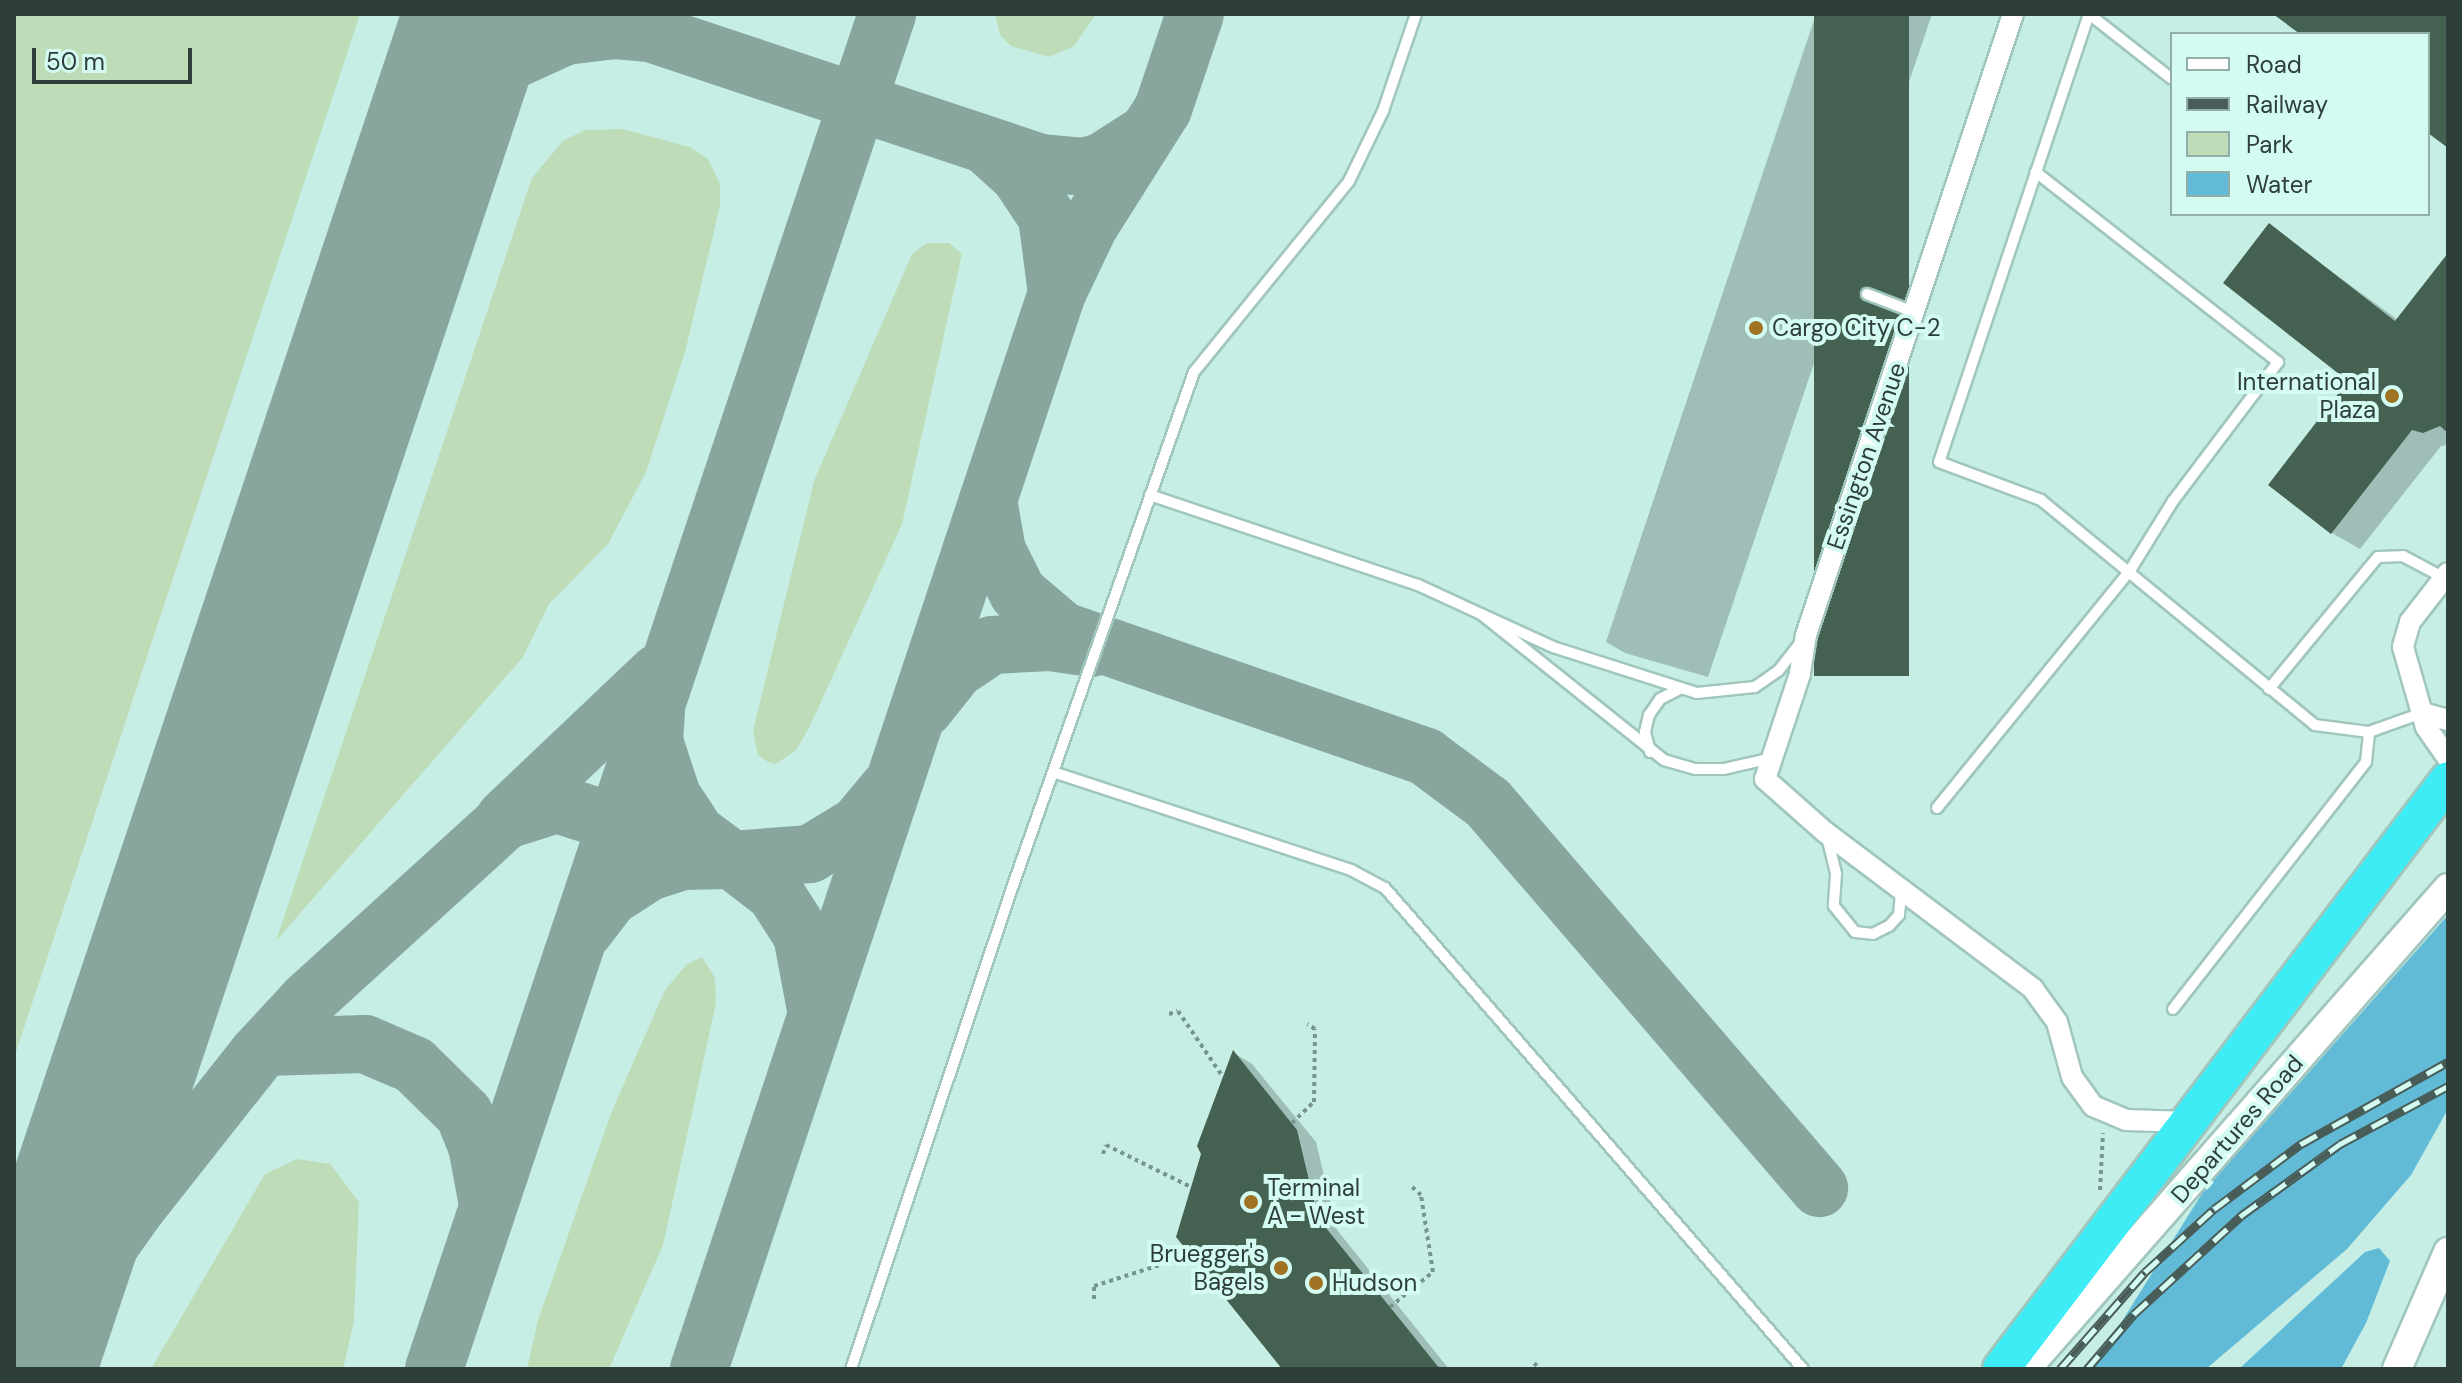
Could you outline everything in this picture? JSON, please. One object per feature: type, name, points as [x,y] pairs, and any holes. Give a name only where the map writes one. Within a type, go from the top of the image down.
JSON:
[{"type":"highway","points":[[2001,1369],[2448,780]]},
{"type":"street","name":"Essington Avenue","points":[[2013,14],[1806,635],[1800,674],[1765,779],[1825,832],[1901,887],[2043,1000],[2063,1034],[2077,1088],[2102,1112]]},
{"type":"street","points":[[2446,575],[2404,634],[2404,656],[2422,713],[2448,759]]},
{"type":"street","points":[[2422,713],[2448,720]]},
{"type":"street","name":"Departures Road","points":[[2026,1369],[2448,888]]},
{"type":"street","points":[[2102,1112],[2126,1120],[2189,1122]]},
{"type":"street","points":[[2397,1369],[2448,1252]]},
{"type":"lane","points":[[851,1369],[1053,772],[1194,372],[1349,181],[1383,111],[1416,14]]},
{"type":"lane","points":[[2170,77],[2089,14],[1939,462],[2035,496],[2322,729],[2369,732],[2422,713]]},
{"type":"lane","points":[[1937,808],[2129,572],[2173,501],[2278,362],[2036,172]]},
{"type":"lane","points":[[1867,294],[1914,312]]},
{"type":"lane","points":[[1150,495],[1418,585],[1553,647],[1680,689],[1729,693],[1755,687],[1790,659],[1806,635]]},
{"type":"lane","points":[[2269,689],[2378,557],[2403,556],[2446,575]]},
{"type":"lane","points":[[1481,614],[1650,752],[1695,769],[1724,769],[1772,758]]},
{"type":"lane","points":[[1650,752],[1645,732],[1649,715],[1660,699],[1680,689]]},
{"type":"lane","points":[[2173,1009],[2366,762],[2369,732]]},
{"type":"lane","points":[[1053,772],[1351,870],[1385,888],[1803,1369]]},
{"type":"lane","points":[[1825,832],[1836,874],[1834,906],[1841,921],[1855,932],[1873,934],[1899,915],[1901,887]]},
{"type":"path","points":[[1169,1014],[1178,1011],[1223,1077]]},
{"type":"path","points":[[1292,1123],[1314,1102],[1315,1029],[1307,1024]]},
{"type":"path","points":[[2098,1196],[2104,1173],[2102,1112]]},
{"type":"path","points":[[1103,1154],[1106,1145],[1191,1187]]},
{"type":"path","points":[[1390,1307],[1433,1272],[1421,1195],[1411,1186]]},
{"type":"path","points":[[1094,1299],[1094,1286],[1191,1255]]},
{"type":"path","points":[[1534,1363],[1540,1369]]},
{"type":"green space","points":[[14,14],[360,14],[14,1058]]},
{"type":"green space","points":[[995,14],[1096,14],[1074,46],[1049,57],[1011,46],[1000,35]]},
{"type":"green space","points":[[622,129],[690,147],[708,159],[720,184],[720,206],[685,352],[646,472],[608,544],[549,604],[523,657],[276,941],[532,178],[563,141],[585,130]]},
{"type":"green space","points":[[927,243],[949,243],[962,254],[902,524],[809,728],[796,750],[776,764],[768,762],[758,755],[753,731],[814,481],[912,254]]},
{"type":"green space","points":[[702,957],[715,978],[716,1003],[663,1245],[609,1369],[527,1369],[538,1320],[612,1111],[665,990],[687,964]]},
{"type":"green space","points":[[297,1159],[330,1164],[359,1202],[354,1321],[343,1369],[151,1369],[265,1174]]},
{"type":"water","points":[[2448,915],[2448,1109],[2411,1175],[2347,1249],[2206,1369],[2092,1369],[2203,1192]]},
{"type":"water","points":[[2379,1248],[2390,1261],[2366,1323],[2341,1369],[2239,1369],[2365,1252]]},
{"type":"building","points":[[1814,14],[1909,14],[1909,676],[1814,676]]},
{"type":"building","points":[[2273,14],[2448,14],[2448,148],[2430,134],[2430,32],[2297,32]]},
{"type":"building","name":"International Plaza","points":[[2269,223],[2395,321],[2448,253],[2448,433],[2440,426],[2423,433],[2412,430],[2331,534],[2268,485],[2348,381],[2223,283]]},
{"type":"building","name":"Terminal A - West","points":[[1233,1050],[1297,1130],[1318,1218],[1440,1369],[1282,1369],[1176,1237],[1201,1154],[1197,1146]]},
{"type":"taxiway","points":[[434,1369],[887,14]]},
{"type":"taxiway","points":[[699,1369],[1057,293],[1089,226],[1163,109],[1195,14]]},
{"type":"taxiway","points":[[435,146],[468,93],[495,68],[566,36],[615,30],[650,33],[1040,163],[1084,167],[1102,162],[1147,133]]},
{"type":"taxiway","points":[[988,147],[1019,175],[1047,217],[1057,293]]},
{"type":"taxiway","points":[[988,500],[997,551],[1018,593],[1063,631],[1426,757],[1488,803],[1819,1188]]},
{"type":"taxiway","points":[[924,709],[956,669],[992,645],[1050,642],[1092,648]]},
{"type":"taxiway","points":[[505,818],[658,673]]},
{"type":"taxiway","points":[[656,712],[654,741],[672,796],[696,833],[732,860],[810,854],[858,825],[888,789]]},
{"type":"taxiway","points":[[24,1366],[137,1207],[257,1055],[308,1000],[506,820],[557,804],[732,860]]},
{"type":"taxiway","points":[[584,931],[610,897],[649,872],[682,861],[732,860],[775,893],[802,935],[816,1009]]},
{"type":"taxiway","points":[[265,1047],[365,1044],[414,1065],[464,1114],[477,1146],[488,1205]]},
{"type":"runway","points":[[23,1369],[476,14]]},
{"type":"railway","points":[[2060,1369],[2145,1272],[2214,1209],[2301,1144],[2448,1062]]},
{"type":"railway","points":[[2087,1369],[2134,1314],[2242,1215],[2340,1144],[2448,1086]]},
{"type":"place","name":"Cargo City C-2","points":[[1756,328]]},
{"type":"place","name":"International Plaza","points":[[2392,396]]},
{"type":"place","name":"Terminal A - West","points":[[1251,1202]]},
{"type":"place","name":"Bruegger's Bagels","points":[[1281,1268]]},
{"type":"place","name":"Hudson","points":[[1316,1283]]}]
